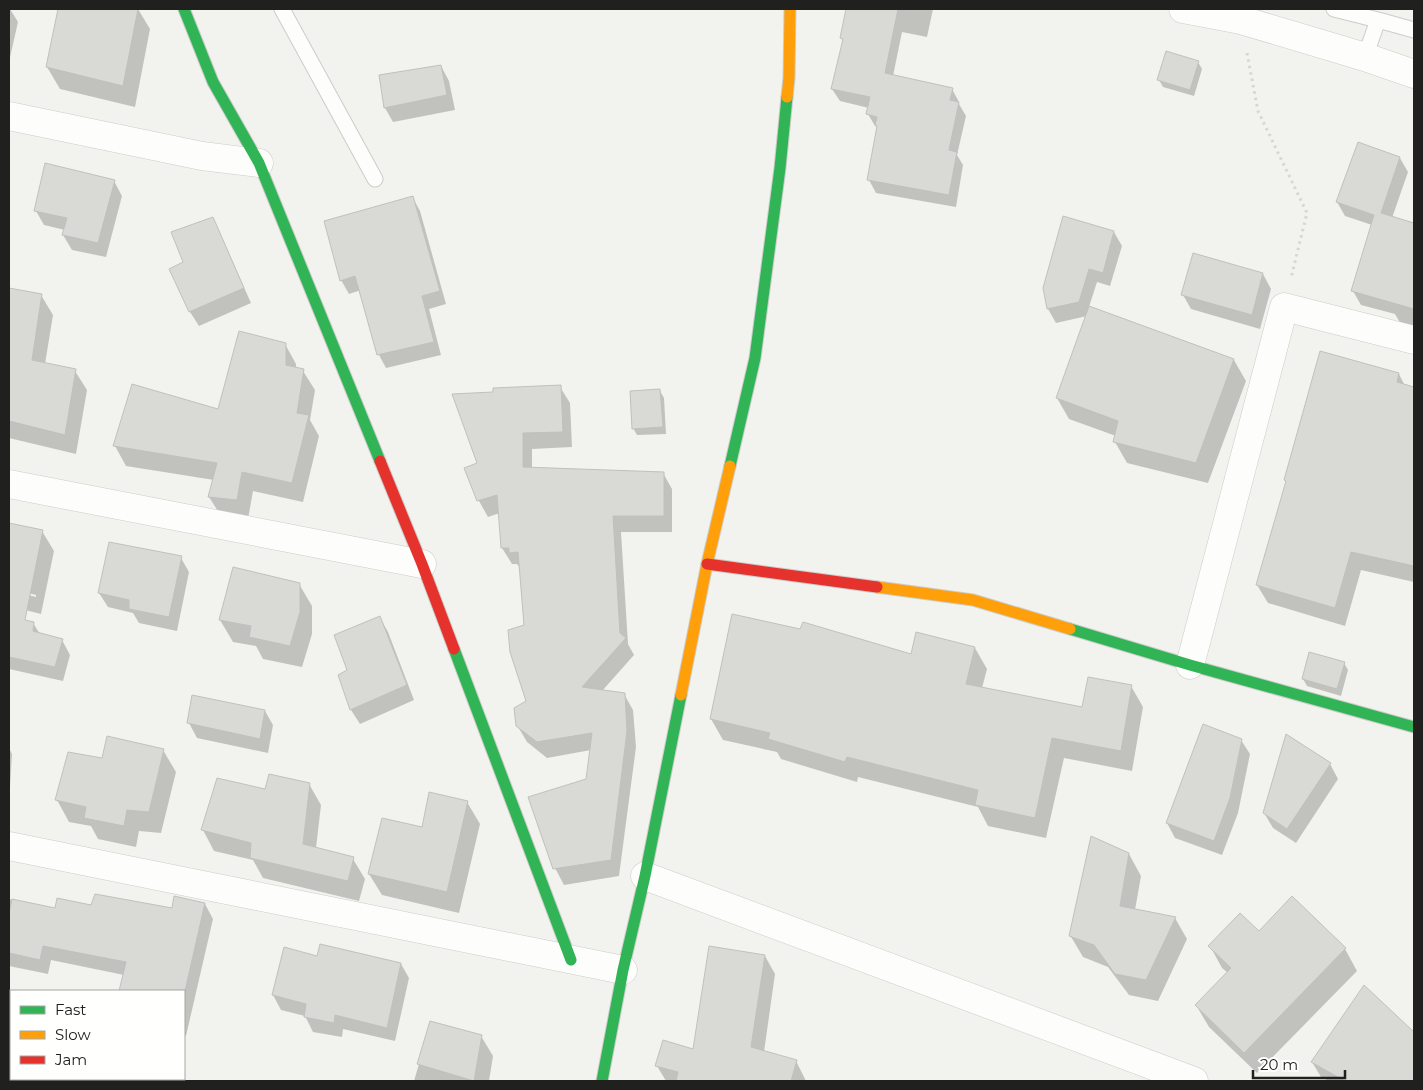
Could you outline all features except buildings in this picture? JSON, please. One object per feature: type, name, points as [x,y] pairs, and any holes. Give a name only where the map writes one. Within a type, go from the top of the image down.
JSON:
[{"type":"street","points":[[184,9],[213,82],[259,163],[422,564],[572,960]]},
{"type":"street","points":[[602,1081],[623,970],[645,876],[707,564],[755,358],[785,123],[789,78],[790,9]]},
{"type":"street","points":[[1183,9],[1241,14],[1414,74]]},
{"type":"street","points":[[9,116],[202,156],[259,163]]},
{"type":"street","points":[[1190,665],[1284,307],[1414,340]]},
{"type":"street","points":[[9,484],[422,564]]},
{"type":"street","points":[[707,564],[973,600],[1190,665],[1414,727]]},
{"type":"street","points":[[9,846],[623,970]]},
{"type":"street","points":[[645,876],[1194,1081]]},
{"type":"lane","points":[[282,9],[375,179]]},
{"type":"lane","points":[[1334,9],[1414,30]]},
{"type":"lane","points":[[1365,57],[1378,20]]},
{"type":"path","points":[[1241,14],[1258,111],[1307,213],[1284,307]]},
{"type":"traffic: fast","points":[[184,9],[213,82],[259,163],[380,461]]},
{"type":"traffic: fast","points":[[730,466],[755,358],[780,168],[787,97]]},
{"type":"traffic: fast","points":[[1070,629],[1190,665],[1414,727]]},
{"type":"traffic: fast","points":[[454,649],[571,960]]},
{"type":"traffic: fast","points":[[602,1081],[623,970],[645,876],[681,695]]},
{"type":"traffic: slow","points":[[787,97],[790,9]]},
{"type":"traffic: slow","points":[[681,695],[707,564],[730,466]]},
{"type":"traffic: slow","points":[[877,587],[973,600],[1070,629]]},
{"type":"traffic: jam","points":[[380,461],[454,649]]},
{"type":"traffic: jam","points":[[707,564],[877,587]]}]
